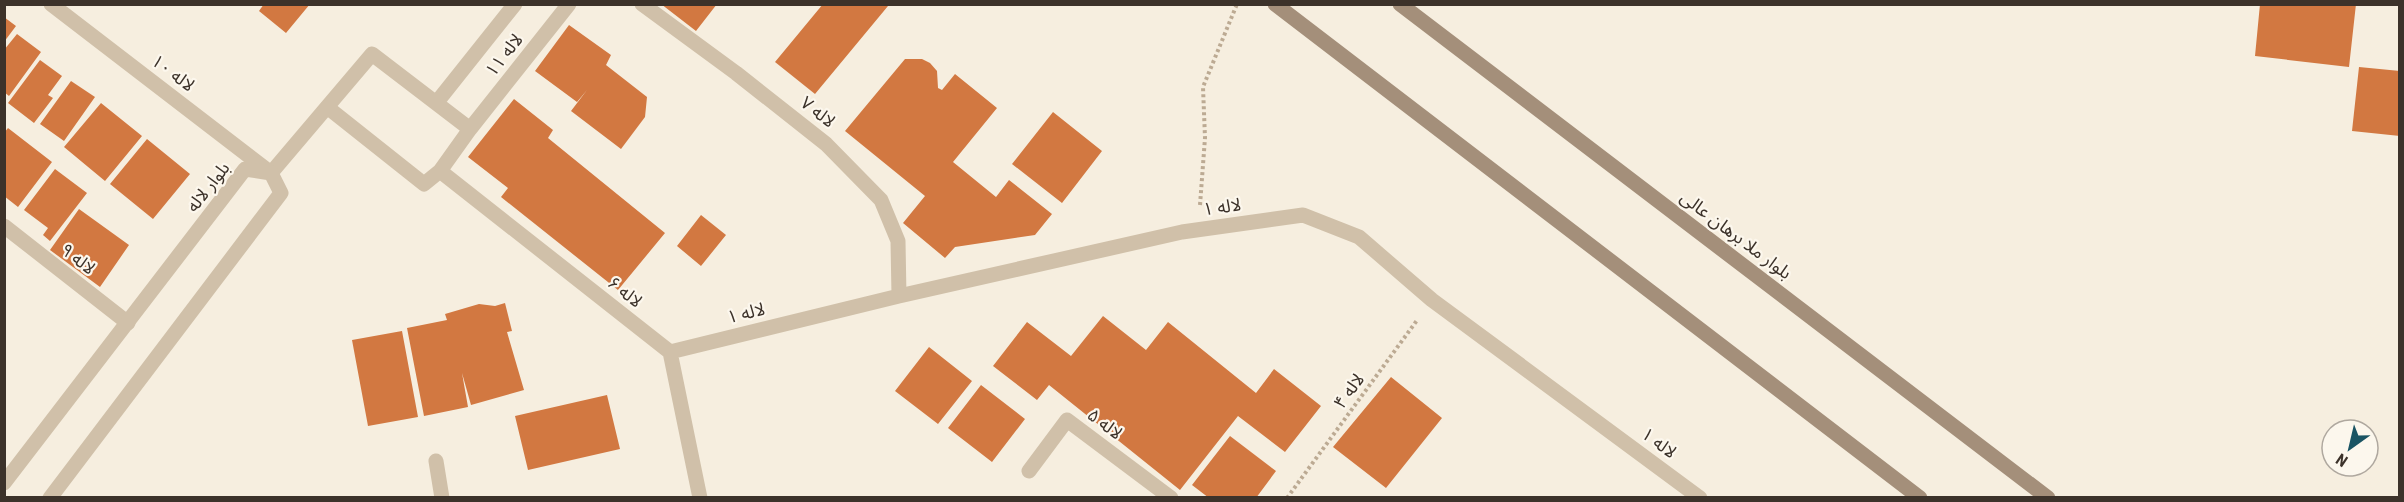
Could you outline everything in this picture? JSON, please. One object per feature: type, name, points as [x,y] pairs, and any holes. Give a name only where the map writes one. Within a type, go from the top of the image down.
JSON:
[{"type":"main road","points":[[1275,4],[1920,498]]},
{"type":"main road","name":"بلوار ملا برهان عالی","points":[[1405,6],[2048,498]]},
{"type":"street","name":"لاله ۱۰","points":[[51,4],[271,173]]},
{"type":"street","name":"لاله ۱۱","points":[[437,102],[515,4]]},
{"type":"street","name":"لاله ۱۱","points":[[440,171],[569,4]]},
{"type":"street","name":"لاله ۷","points":[[642,4],[736,73],[831,148],[882,200],[898,241],[899,296]]},
{"type":"street","points":[[50,498],[281,193],[271,173],[372,54],[471,129]]},
{"type":"street","points":[[327,107],[424,183],[440,171]]},
{"type":"street","name":"بلوار لاله","points":[[4,483],[245,169],[271,173]]},
{"type":"street","name":"لاله ۶","points":[[440,171],[670,352]]},
{"type":"street","name":"لاله ۱","points":[[670,352],[899,296],[1199,230],[1304,215],[1359,237],[1432,300],[1700,498]]},
{"type":"street","name":"لاله ۹","points":[[4,226],[128,323]]},
{"type":"street","points":[[670,352],[700,498]]},
{"type":"street","name":"لاله ۵","points":[[1029,471],[1067,420],[1171,498]]},
{"type":"street","points":[[436,461],[442,498]]},
{"type":"path","points":[[1199,230],[1205,138],[1203,87],[1238,7],[1237,4]]},
{"type":"path","name":"لاله ۴","points":[[1287,498],[1432,300]]},
{"type":"building","points":[[264,4],[310,4],[286,33],[259,11]]},
{"type":"building","points":[[661,4],[717,4],[696,31]]},
{"type":"building","points":[[823,4],[888,6],[815,94],[775,62]]},
{"type":"building","points":[[2260,4],[2356,4],[2349,67],[2255,56]]},
{"type":"building","points":[[4,17],[16,26],[4,42]]},
{"type":"building","points":[[569,25],[611,55],[606,65],[647,97],[645,117],[621,149],[571,111],[587,90],[577,102],[535,71]]},
{"type":"building","points":[[17,34],[41,52],[9,96],[4,92],[4,50]]},
{"type":"building","points":[[905,59],[922,59],[930,63],[937,71],[938,88],[942,90],[955,74],[997,108],[953,162],[996,197],[1009,180],[1052,214],[1035,235],[955,247],[945,258],[903,223],[925,196],[845,131]]},
{"type":"building","points":[[40,60],[62,76],[48,95],[53,98],[34,123],[8,103]]},
{"type":"building","points":[[2359,67],[2400,71],[2400,136],[2352,131]]},
{"type":"building","points":[[71,81],[95,97],[64,141],[40,124]]},
{"type":"building","points":[[514,99],[553,130],[548,138],[665,233],[618,290],[501,197],[508,188],[468,157]]},
{"type":"building","points":[[101,103],[142,136],[105,181],[64,147]]},
{"type":"building","points":[[1053,112],[1102,151],[1062,203],[1012,164]]},
{"type":"building","points":[[8,128],[52,162],[18,207],[4,196],[4,133]]},
{"type":"building","points":[[147,139],[190,174],[153,219],[110,184]]},
{"type":"building","points":[[55,169],[87,193],[50,241],[43,235],[48,228],[24,210]]},
{"type":"building","points":[[79,209],[129,245],[100,287],[50,250]]},
{"type":"building","points":[[701,215],[726,235],[701,266],[677,246]]},
{"type":"building","points":[[505,303],[512,331],[507,332],[524,390],[471,405],[462,373],[468,407],[424,416],[407,328],[447,320],[445,314],[479,304],[495,306]]},
{"type":"building","points":[[1103,316],[1146,350],[1168,322],[1256,393],[1274,369],[1321,406],[1285,452],[1238,416],[1180,490],[1049,385],[1037,400],[993,366],[1027,322],[1071,356]]},
{"type":"building","points":[[402,331],[418,417],[368,426],[352,340]]},
{"type":"building","points":[[929,347],[972,381],[938,424],[895,391]]},
{"type":"building","points":[[1391,377],[1442,418],[1386,488],[1333,447]]},
{"type":"building","points":[[981,385],[1025,419],[992,462],[948,428]]},
{"type":"building","points":[[607,395],[620,449],[528,470],[515,416]]},
{"type":"building","points":[[1230,436],[1276,471],[1256,498],[1209,498],[1192,485]]}]
